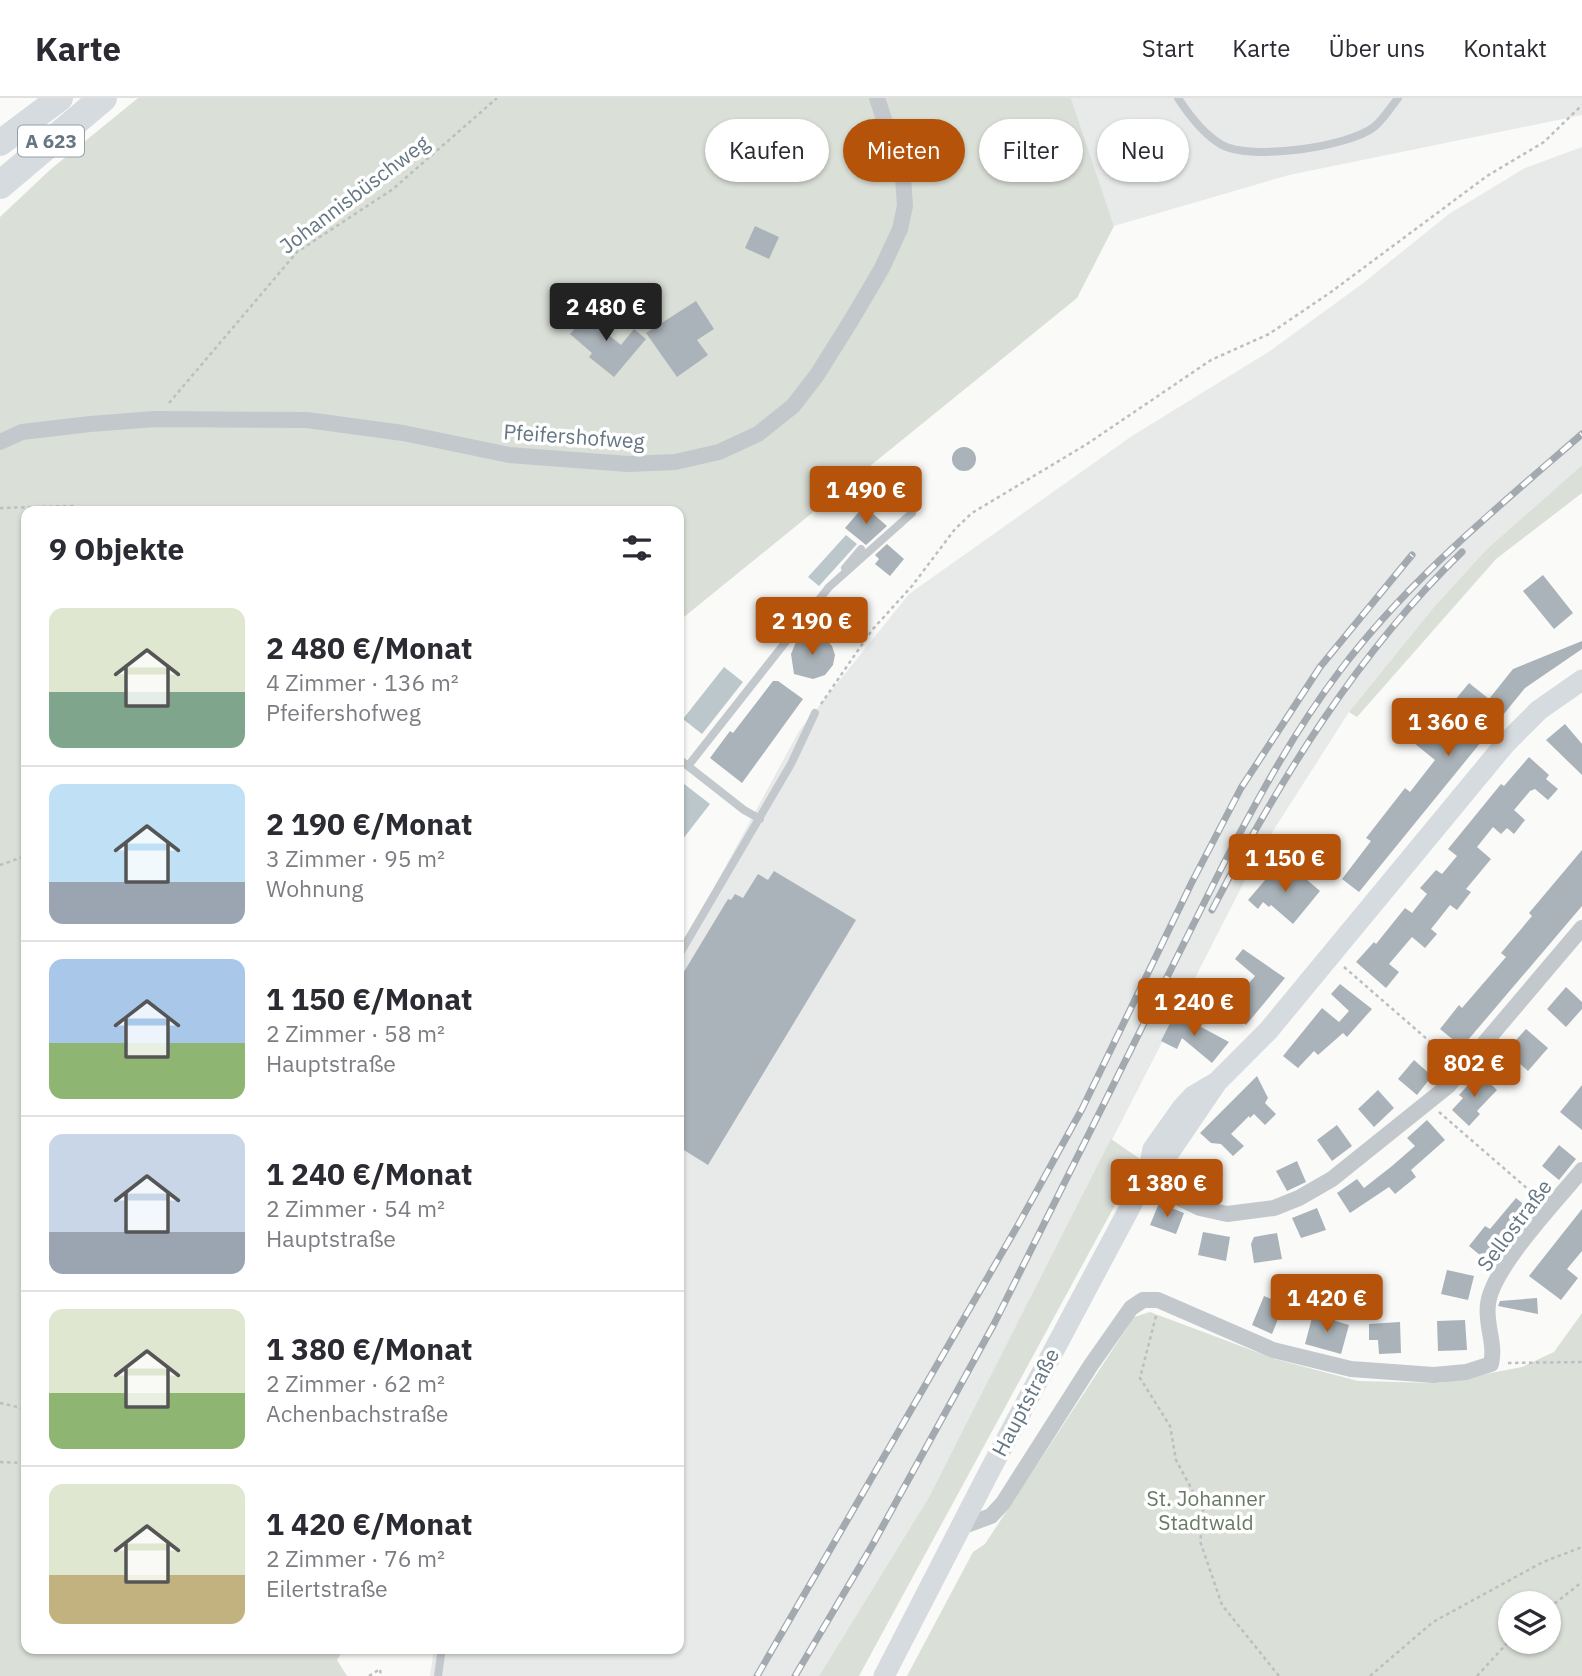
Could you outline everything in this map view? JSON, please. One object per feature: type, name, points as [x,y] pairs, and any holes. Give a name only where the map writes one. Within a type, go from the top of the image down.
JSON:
[{"type":"highway","name":"A 623","points":[[0,143],[60,98]]},
{"type":"highway","name":"A 623","points":[[0,185],[103,98]]},
{"type":"main road","name":"Hauptstraße","points":[[884,1676],[1146,1177],[1166,1157],[1217,1082],[1276,1022],[1505,744],[1539,709],[1582,680]]},
{"type":"street","name":"Pfeifershofweg","points":[[0,442],[22,432],[155,419],[307,420],[403,433],[509,455],[628,464],[675,462],[719,452],[758,434],[793,406],[817,375],[882,268],[900,229],[905,205],[903,177],[877,98]]},
{"type":"street","points":[[1146,1177],[1200,1208],[1227,1214],[1274,1208],[1299,1198],[1332,1179],[1448,1086],[1582,928]]},
{"type":"street","name":"Sellostraße","points":[[1493,1357],[1488,1305],[1496,1279],[1582,1170]]},
{"type":"street","points":[[961,1527],[991,1516],[1003,1503],[1091,1365],[1131,1308],[1143,1300],[1158,1300],[1273,1350],[1351,1369],[1434,1375],[1466,1372],[1493,1357]]},
{"type":"lane","points":[[1178,98],[1192,120],[1223,146],[1267,153],[1338,144],[1373,127],[1398,98]]},
{"type":"lane","points":[[829,587],[912,513]]},
{"type":"lane","points":[[688,766],[861,549]]},
{"type":"lane","points":[[684,947],[791,764],[815,713]]},
{"type":"lane","points":[[684,763],[744,810],[760,819]]},
{"type":"lane","points":[[438,1676],[441,1654]]},
{"type":"path","name":"Johannisbüschweg","points":[[155,419],[297,252],[393,189],[498,98]]},
{"type":"path","points":[[815,713],[859,647],[912,586],[955,529],[972,513],[1087,444],[1211,360],[1269,334],[1331,292],[1487,176],[1544,142],[1582,105]]},
{"type":"path","points":[[0,508],[21,507]]},
{"type":"path","points":[[0,864],[21,858]]},
{"type":"path","points":[[1348,970],[1441,1051]]},
{"type":"path","points":[[1452,1124],[1536,1197]]},
{"type":"path","points":[[1143,1300],[1158,1311],[1140,1378],[1170,1426],[1176,1460],[1205,1514],[1200,1541],[1222,1605],[1279,1676]]},
{"type":"path","points":[[1493,1357],[1582,1362]]},
{"type":"path","points":[[0,1403],[21,1408]]},
{"type":"path","points":[[0,1462],[21,1463]]},
{"type":"path","points":[[1370,1676],[1433,1622],[1542,1562],[1582,1547]]},
{"type":"path","points":[[1561,1599],[1582,1582]]},
{"type":"path","points":[[1477,1676],[1498,1653]]},
{"type":"path","points":[[369,1676],[380,1669],[381,1676]]},
{"type":"shaded area","points":[[1071,98],[1582,98],[1582,115],[1289,175],[1114,226],[1099,182],[1189,182],[1189,119],[1097,119],[1097,175],[1083,134],[1083,119],[1078,119]]},
{"type":"shaded area","points":[[1582,147],[1582,465],[1487,549],[1434,607],[1349,712],[1259,853],[929,1497],[819,1676],[430,1676],[433,1654],[684,1654],[684,943],[799,731],[909,594],[1132,436],[1270,351],[1362,284],[1449,214],[1525,168]]},
{"type":"shaded area","points":[[846,535],[857,544],[819,586],[808,577]]},
{"type":"shaded area","points":[[724,667],[743,682],[702,734],[684,718]]},
{"type":"shaded area","points":[[684,784],[710,804],[684,838]]},
{"type":"green space","points":[[138,98],[1071,98],[1078,119],[979,119],[979,182],[1083,182],[1083,134],[1097,182],[1114,226],[1077,298],[684,617],[684,506],[21,506],[21,1654],[341,1654],[337,1660],[347,1676],[0,1676],[0,217],[51,169]]},
{"type":"green space","points":[[1582,465],[1582,493],[1496,559],[1357,717],[1349,712],[1434,607],[1487,549]]},
{"type":"green space","points":[[1111,1139],[1140,1159],[859,1676],[819,1676],[929,1497]]},
{"type":"green space","name":"St. Johanner Stadtwald","points":[[1150,1312],[1275,1359],[1358,1381],[1439,1383],[1522,1367],[1554,1352],[1582,1313],[1582,1676],[907,1676],[973,1552],[985,1544],[1134,1317]]},
{"type":"building","points":[[755,226],[779,237],[769,259],[745,248]]},
{"type":"building","points":[[696,301],[714,329],[697,340],[708,355],[677,377],[646,333]]},
{"type":"building","points":[[595,305],[608,317],[599,327],[621,345],[634,329],[646,339],[614,377],[589,357],[592,353],[570,334]]},
{"type":"building","points":[[964,447],[972,451],[976,459],[972,467],[964,471],[956,467],[952,459],[956,451]]},
{"type":"building","points":[[864,506],[887,526],[866,545],[845,528]]},
{"type":"building","points":[[887,544],[904,559],[890,576],[875,564],[879,559],[875,555]]},
{"type":"building","points":[[1543,575],[1573,613],[1554,629],[1523,591]]},
{"type":"building","points":[[807,635],[825,638],[835,655],[833,665],[825,675],[813,679],[794,674],[791,654],[796,642]]},
{"type":"building","points":[[1582,641],[1582,649],[1525,688],[1359,892],[1342,879],[1371,841],[1366,838],[1405,788],[1410,792],[1435,760],[1414,743],[1422,732],[1426,735],[1469,683],[1489,699],[1513,669]]},
{"type":"building","points":[[773,681],[778,681],[803,699],[742,783],[710,758]]},
{"type":"building","points":[[1565,724],[1582,744],[1582,775],[1546,740]]},
{"type":"building","points":[[1529,757],[1549,775],[1546,779],[1558,789],[1548,800],[1535,789],[1530,791],[1514,810],[1525,820],[1514,834],[1507,828],[1501,834],[1493,827],[1477,847],[1491,859],[1466,889],[1471,892],[1457,910],[1450,905],[1431,929],[1437,934],[1425,948],[1412,937],[1389,964],[1399,972],[1386,988],[1356,962],[1374,942],[1376,944],[1405,908],[1412,913],[1427,894],[1420,888],[1436,870],[1442,874],[1457,856],[1448,849],[1501,784],[1504,786]]},
{"type":"building","points":[[1582,850],[1582,906],[1462,1047],[1440,1029],[1459,1005],[1462,1008],[1506,957],[1501,953],[1532,916],[1529,913]]},
{"type":"building","points":[[1278,865],[1294,879],[1299,873],[1320,891],[1293,924],[1271,905],[1269,907],[1263,902],[1258,909],[1248,900]]},
{"type":"building","points":[[774,871],[856,920],[708,1165],[684,1150],[684,972],[728,899],[731,900],[735,894],[743,898],[758,874],[768,880]]},
{"type":"building","points":[[1243,949],[1285,978],[1246,1025],[1227,1009],[1255,976],[1235,959]]},
{"type":"building","points":[[1340,984],[1372,1009],[1347,1037],[1343,1033],[1318,1055],[1314,1051],[1298,1068],[1283,1056],[1322,1008],[1339,1022],[1349,1011],[1331,994]]},
{"type":"building","points":[[1566,987],[1582,1002],[1582,1009],[1566,1027],[1547,1009]]},
{"type":"building","points":[[1175,1013],[1229,1042],[1212,1063],[1182,1038],[1177,1049],[1161,1041]]},
{"type":"building","points":[[1526,1029],[1548,1048],[1528,1071],[1506,1051]]},
{"type":"building","points":[[1414,1060],[1432,1076],[1417,1095],[1398,1079]]},
{"type":"building","points":[[1479,1073],[1497,1090],[1477,1111],[1480,1114],[1469,1126],[1452,1110],[1463,1098],[1459,1095]]},
{"type":"building","points":[[1257,1076],[1268,1098],[1265,1103],[1276,1114],[1265,1125],[1254,1114],[1250,1118],[1249,1116],[1231,1134],[1244,1146],[1233,1156],[1221,1144],[1211,1143],[1200,1133]]},
{"type":"building","points":[[1582,1085],[1582,1130],[1560,1112]]},
{"type":"building","points":[[1378,1090],[1394,1108],[1374,1127],[1358,1109]]},
{"type":"building","points":[[1427,1120],[1445,1140],[1411,1170],[1416,1177],[1395,1194],[1389,1187],[1350,1213],[1337,1193],[1357,1179],[1364,1188],[1392,1166],[1415,1146],[1407,1138]]},
{"type":"building","points":[[1337,1125],[1352,1146],[1332,1161],[1317,1140]]},
{"type":"building","points":[[1559,1145],[1576,1159],[1559,1180],[1542,1166]]},
{"type":"building","points":[[1297,1161],[1306,1182],[1287,1191],[1276,1171]]},
{"type":"building","points":[[1516,1198],[1532,1211],[1487,1261],[1469,1246],[1485,1226],[1490,1229]]},
{"type":"building","points":[[1159,1203],[1184,1213],[1176,1234],[1150,1225]]},
{"type":"building","points":[[1317,1208],[1326,1230],[1301,1238],[1292,1218]]},
{"type":"building","points":[[1582,1209],[1582,1251],[1567,1269],[1578,1278],[1561,1300],[1529,1276]]},
{"type":"building","points":[[1203,1232],[1230,1237],[1226,1261],[1198,1255]]},
{"type":"building","points":[[1277,1233],[1282,1259],[1254,1263],[1251,1244],[1254,1237]]},
{"type":"building","points":[[1447,1270],[1474,1276],[1468,1300],[1441,1294]]},
{"type":"building","points":[[1264,1296],[1284,1304],[1272,1334],[1252,1325]]},
{"type":"building","points":[[1537,1298],[1538,1314],[1498,1306],[1500,1301]]},
{"type":"building","points":[[1313,1314],[1349,1325],[1341,1354],[1305,1344]]},
{"type":"building","points":[[1465,1320],[1467,1350],[1438,1351],[1437,1321]]},
{"type":"building","points":[[1400,1322],[1401,1353],[1379,1354],[1378,1340],[1369,1340],[1369,1324]]},
{"type":"railway","points":[[795,1676],[873,1544],[994,1324],[1222,867],[1262,792],[1306,719],[1365,639],[1423,576],[1582,434]]},
{"type":"railway","points":[[1212,910],[1293,767],[1354,676],[1388,632],[1462,552]]},
{"type":"railway","points":[[757,1676],[1018,1225],[1082,1109],[1192,882],[1241,788],[1320,667],[1412,555]]}]
